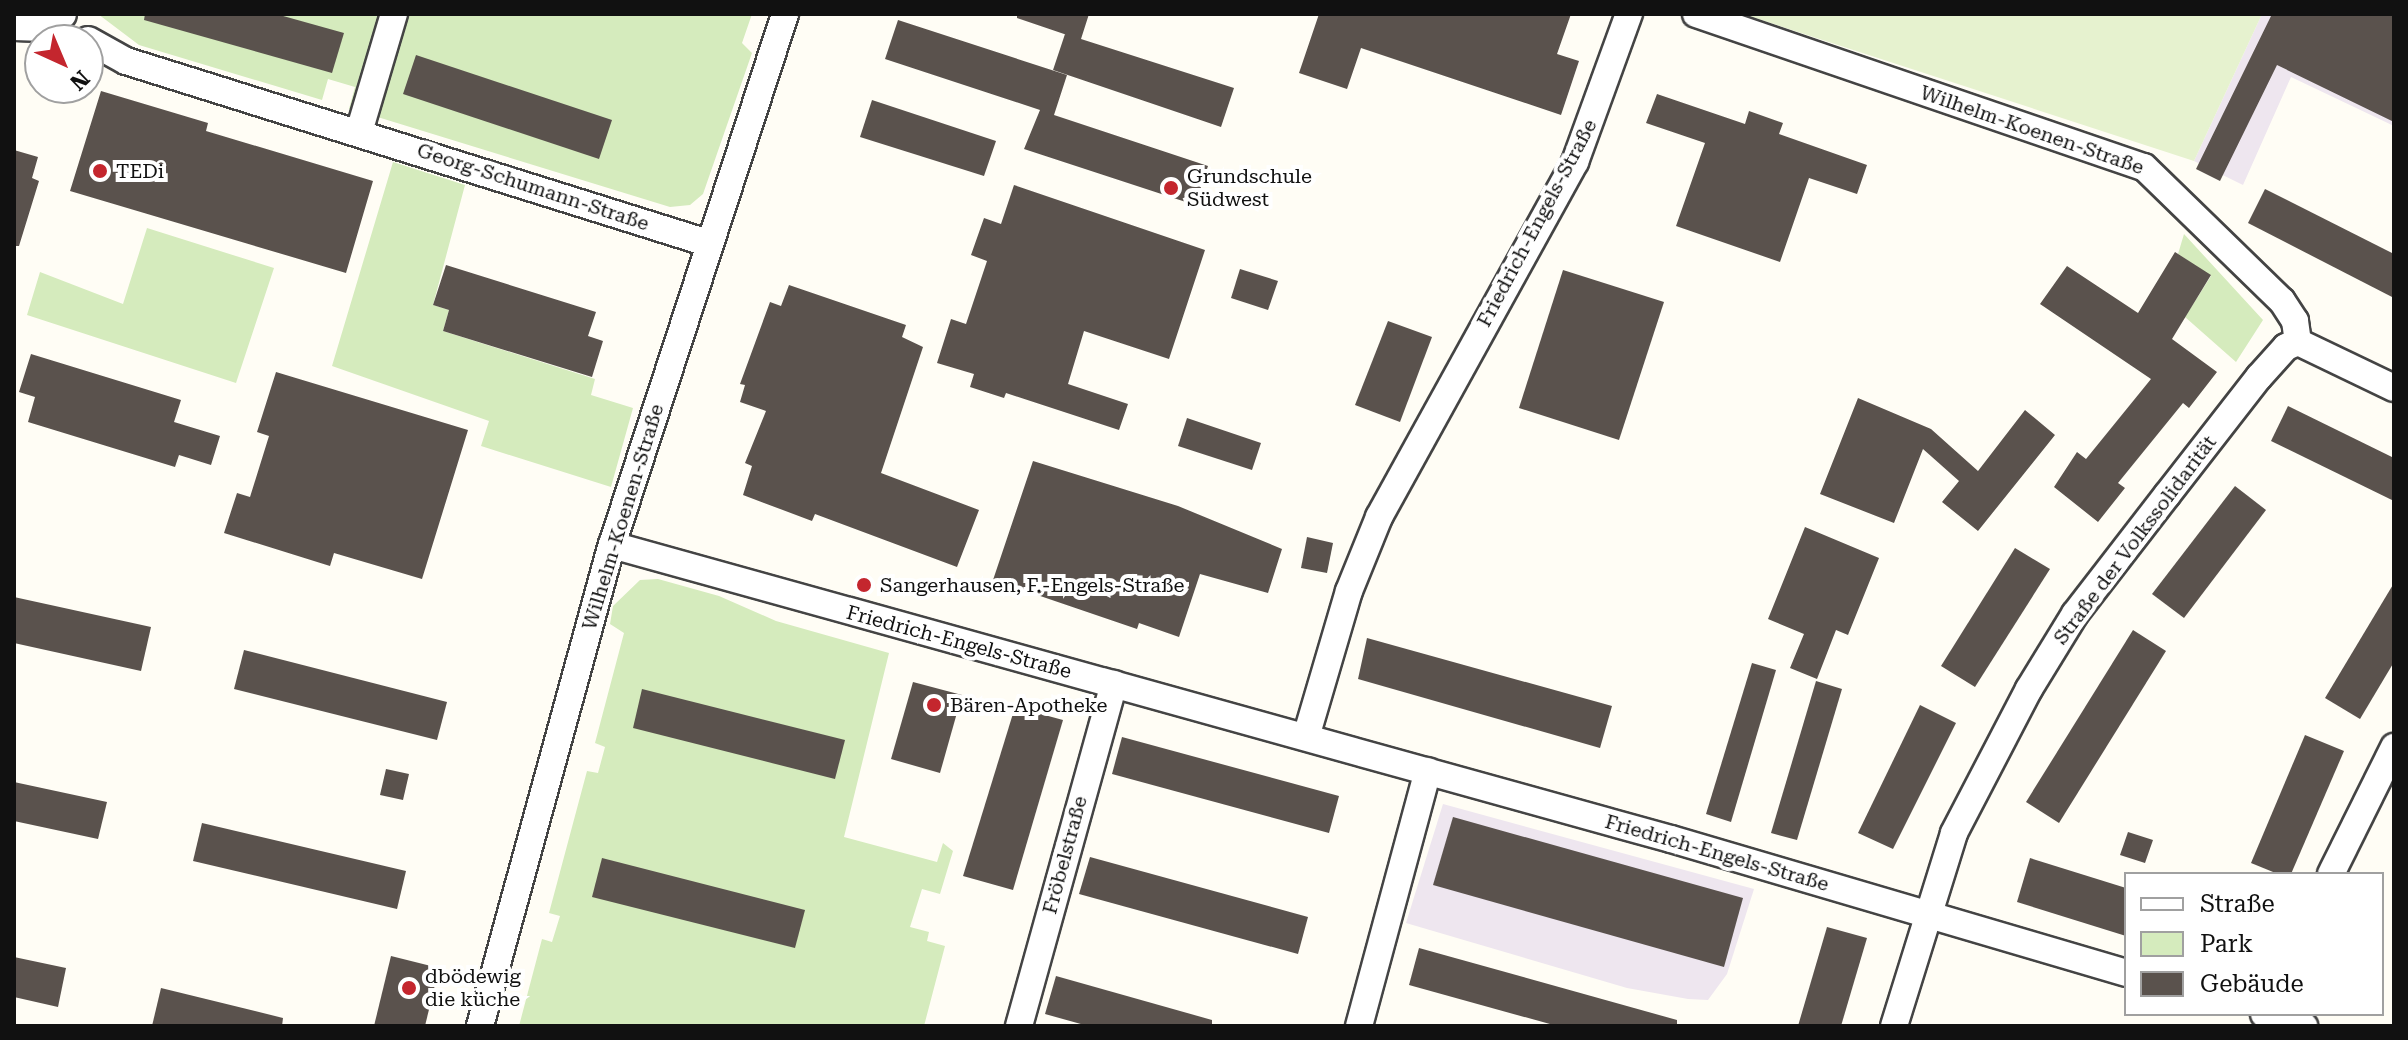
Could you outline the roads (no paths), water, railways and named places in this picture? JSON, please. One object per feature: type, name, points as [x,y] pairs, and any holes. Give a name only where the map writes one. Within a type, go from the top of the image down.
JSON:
[{"type":"street","points":[[359,132],[394,14]]},
{"type":"street","name":"Wilhelm-Koenen-Straße","points":[[480,1026],[612,545],[785,14]]},
{"type":"street","name":"Friedrich-Engels-Straße","points":[[1306,737],[1349,591],[1379,517],[1575,162],[1629,14]]},
{"type":"street","name":"Wilhelm-Koenen-Straße","points":[[1696,14],[2144,167],[2282,301],[2295,321],[2298,342]]},
{"type":"street","name":"Georg-Schumann-Straße","points":[[14,27],[39,27],[63,15]]},
{"type":"street","name":"Georg-Schumann-Straße","points":[[104,49],[126,61],[708,243]]},
{"type":"street","points":[[2298,342],[2394,388]]},
{"type":"street","name":"Straße der Volkssolidarität","points":[[1894,1026],[1926,913],[1954,833],[1992,754],[2075,614],[2259,377],[2286,347],[2298,342]]},
{"type":"street","name":"Friedrich-Engels-Straße","points":[[612,545],[1428,771],[2124,972]]},
{"type":"street","name":"Fröbelstraße","points":[[1019,1026],[1114,684]]},
{"type":"street","points":[[2332,872],[2394,747]]},
{"type":"street","points":[[1359,1026],[1428,771]]},
{"type":"street","points":[[2274,1016],[2304,1026]]},
{"type":"place","name":"TEDi","points":[[100,171]]},
{"type":"place","name":"Grundschule Südwest","points":[[1171,188]]},
{"type":"place","name":"Sangerhausen, F.-Engels-Straße","points":[[864,585]]},
{"type":"place","name":"Bären-Apotheke","points":[[934,705]]},
{"type":"place","name":"dbödewig die küche","points":[[409,988]]}]
